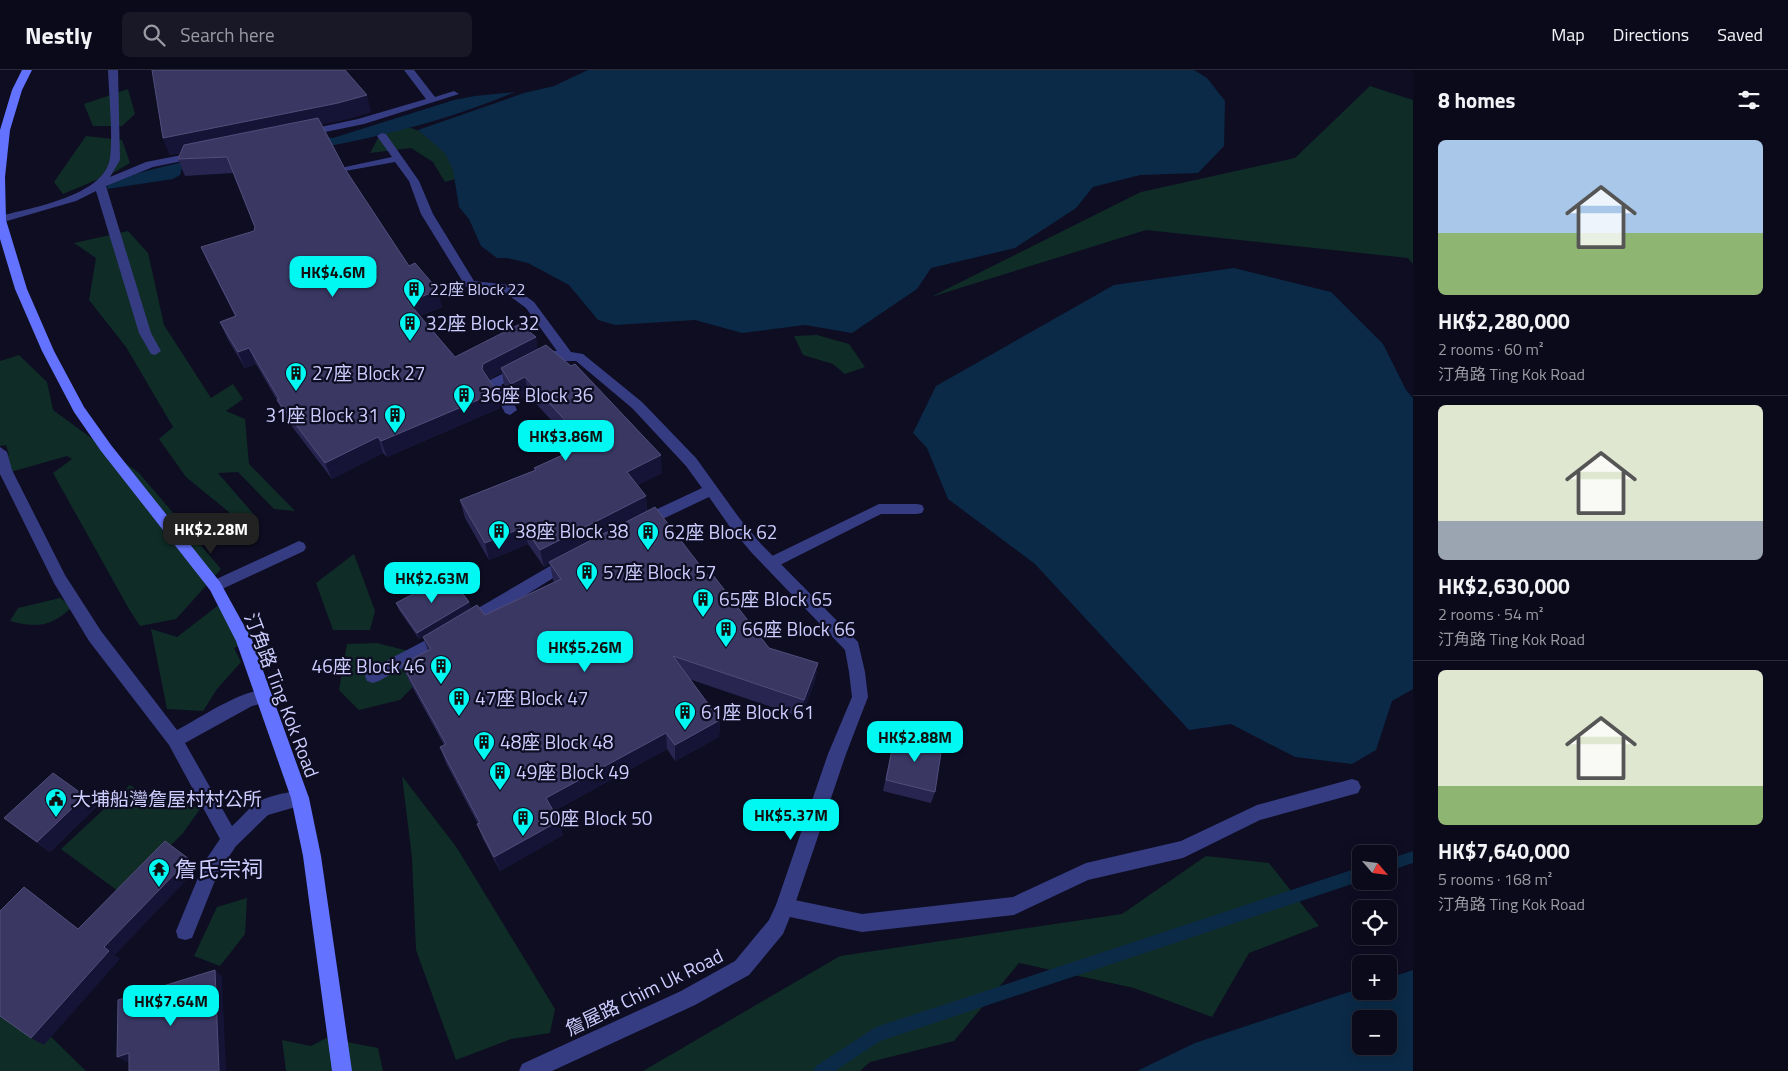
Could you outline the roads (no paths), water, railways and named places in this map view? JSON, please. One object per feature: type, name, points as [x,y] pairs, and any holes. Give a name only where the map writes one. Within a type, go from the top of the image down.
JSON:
[{"type":"main road","name":"汀角路 Ting Kok Road","points":[[27,70],[17,90],[5,130],[0,177],[0,220],[21,289],[48,350],[79,409],[106,448],[215,586],[244,640],[300,798],[312,856],[342,1071]]},
{"type":"street","points":[[113,70],[115,160],[100,185],[145,333],[156,351]]},
{"type":"street","points":[[408,70],[432,100]]},
{"type":"street","points":[[295,135],[360,122],[454,94]]},
{"type":"street","points":[[382,136],[396,159],[414,181],[426,214],[470,284],[506,288],[522,299],[530,305],[566,355]]},
{"type":"street","points":[[0,220],[72,199],[150,164],[207,153]]},
{"type":"street","points":[[349,169],[396,159]]},
{"type":"street","points":[[510,410],[503,395],[493,384],[538,359],[549,355],[566,355]]},
{"type":"street","name":"詹屋路 Chim Uk Road","points":[[529,1071],[688,998],[742,968],[776,927],[785,907],[837,754],[860,697],[852,647],[734,523],[691,462],[637,405],[579,357],[566,355]]},
{"type":"street","points":[[0,452],[6,470],[59,579],[95,636],[175,740],[230,840]]},
{"type":"street","points":[[631,528],[712,490]]},
{"type":"street","points":[[771,563],[879,509],[917,509]]},
{"type":"street","points":[[215,586],[299,547]]},
{"type":"street","points":[[373,676],[422,650],[585,553]]},
{"type":"street","points":[[175,740],[248,700],[264,696]]},
{"type":"street","points":[[785,907],[862,923],[1014,906],[1086,872],[1183,849],[1257,813],[1352,787]]},
{"type":"street","points":[[185,931],[211,866],[230,840],[264,808],[300,798]]},
{"type":"water","points":[[588,70],[1194,70],[1207,78],[1225,101],[1224,146],[1198,173],[1140,175],[1093,187],[1076,208],[1015,248],[931,268],[917,289],[852,333],[805,325],[742,333],[695,320],[615,325],[598,320],[569,285],[528,263],[507,258],[497,258],[481,246],[469,219],[459,207],[453,170],[445,153],[418,130],[524,93],[554,86]]},
{"type":"water","points":[[515,92],[475,108],[434,121],[351,142],[267,157],[182,168],[180,175],[173,179],[107,189],[108,183],[186,161],[319,137],[333,138],[454,100]]},
{"type":"water","points":[[1234,268],[1331,292],[1383,344],[1406,390],[1413,398],[1413,689],[1392,701],[1376,750],[1352,764],[1295,757],[1231,724],[1189,730],[1035,564],[948,499],[927,448],[913,433],[936,386],[1114,285]]},
{"type":"water","points":[[1413,970],[1413,1071],[1137,1071],[1195,1043],[1352,991],[1352,1000],[1397,1000],[1397,975]]},
{"type":"waterway","points":[[1398,862],[1413,857]]},
{"type":"waterway","points":[[821,1071],[876,1035],[1352,877]]},
{"type":"place","name":"22座 Block 22","points":[[414,308]]},
{"type":"place","name":"32座 Block 32","points":[[410,342]]},
{"type":"place","name":"27座 Block 27","points":[[296,392]]},
{"type":"place","name":"36座 Block 36","points":[[464,414]]},
{"type":"place","name":"31座 Block 31","points":[[395,434]]},
{"type":"place","name":"38座 Block 38","points":[[499,550]]},
{"type":"place","name":"62座 Block 62","points":[[648,551]]},
{"type":"place","name":"57座 Block 57","points":[[587,591]]},
{"type":"place","name":"65座 Block 65","points":[[703,618]]},
{"type":"place","name":"66座 Block 66","points":[[726,648]]},
{"type":"place","name":"46座 Block 46","points":[[441,685]]},
{"type":"place","name":"47座 Block 47","points":[[459,717]]},
{"type":"place","name":"61座 Block 61","points":[[685,731]]},
{"type":"place","name":"48座 Block 48","points":[[484,761]]},
{"type":"place","name":"49座 Block 49","points":[[500,791]]},
{"type":"place","name":"大埔船灣詹屋村村公所","points":[[56,818]]},
{"type":"place","name":"50座 Block 50","points":[[523,837]]},
{"type":"place","name":"詹氏宗祠","points":[[159,888]]}]
